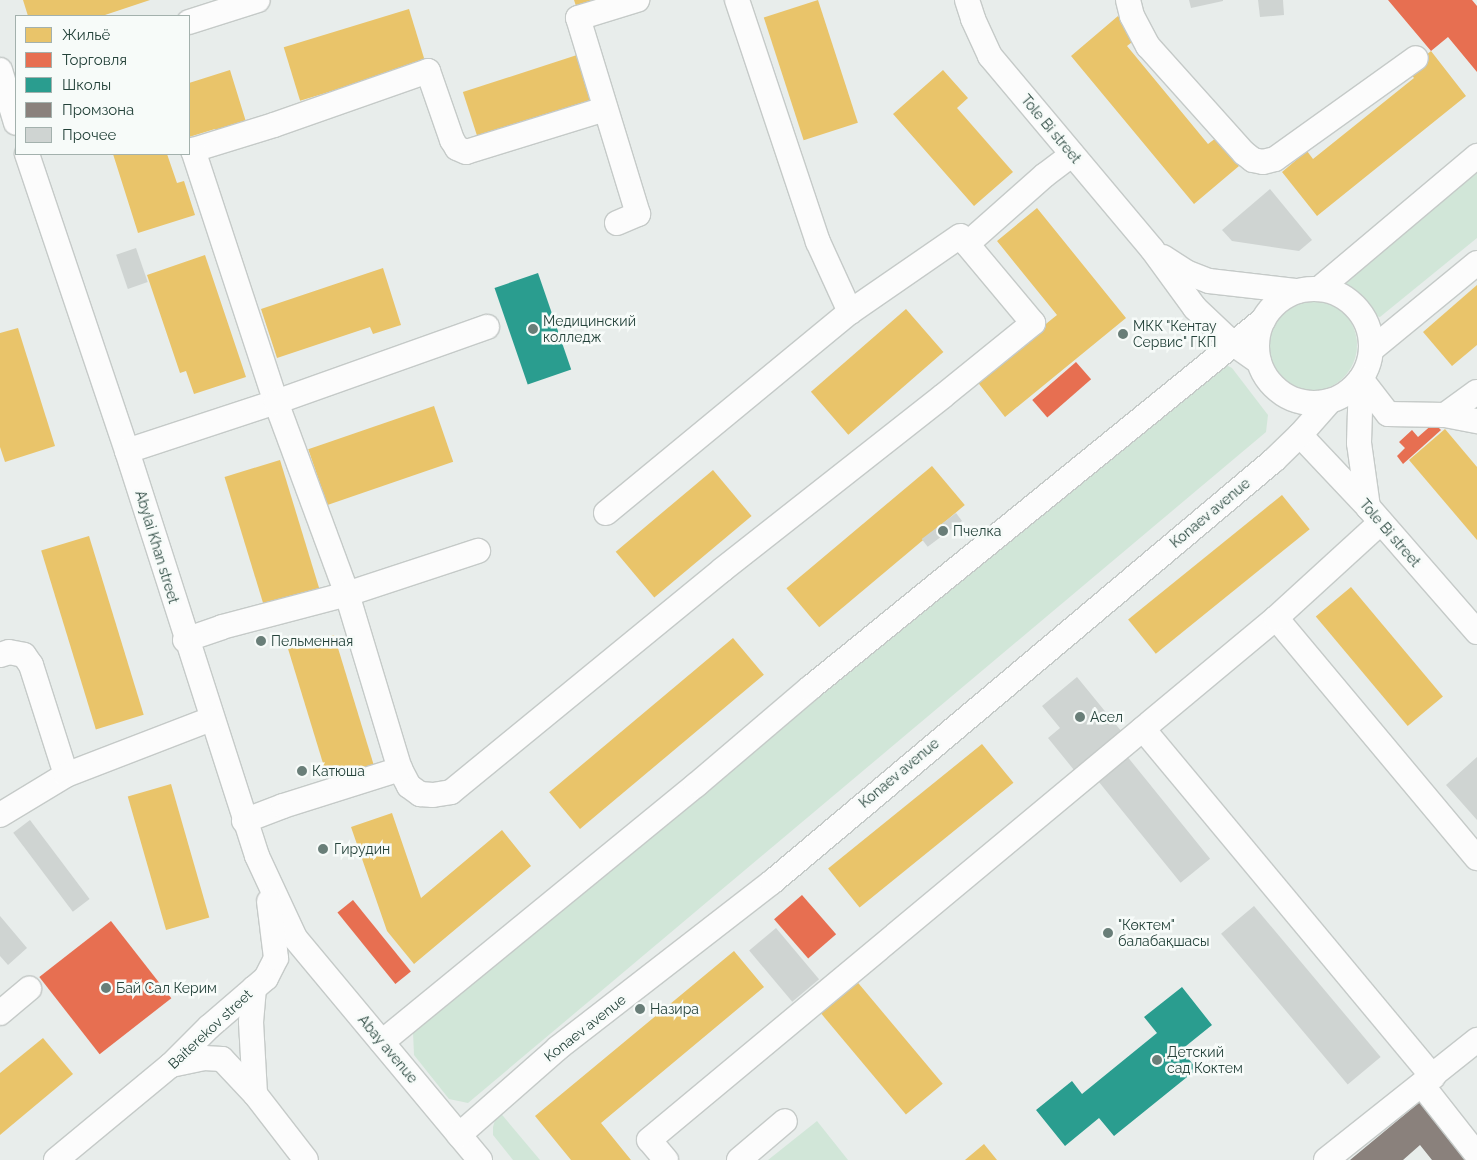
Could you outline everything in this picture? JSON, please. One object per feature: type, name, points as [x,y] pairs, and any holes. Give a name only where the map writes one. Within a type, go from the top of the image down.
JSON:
[{"type":"street","points":[[190,22],[258,0]]},
{"type":"street","points":[[617,223],[638,214],[578,18],[637,0]]},
{"type":"street","points":[[737,0],[818,242],[850,312]]},
{"type":"street","name":"Tole Bi street","points":[[967,0],[973,19],[990,56],[1152,249],[1195,308],[1232,343],[1259,362]]},
{"type":"street","points":[[1128,0],[1132,16],[1148,46],[1244,153],[1253,160],[1263,162],[1275,160],[1416,58]]},
{"type":"street","points":[[605,109],[466,152],[457,148],[452,140],[428,70],[274,126],[193,150],[276,402],[347,594],[400,769],[409,786],[420,794],[433,795],[451,792],[722,570],[1033,323],[967,244],[1045,175],[1072,155]]},
{"type":"street","points":[[5,79],[15,119]]},
{"type":"street","name":"Abylai Khan street","points":[[27,155],[126,451],[244,821],[257,856],[294,938]]},
{"type":"street","name":"Konaev avenue","points":[[1330,401],[1300,402],[1286,396],[1270,382],[1259,362],[1256,348],[1258,333],[1269,310],[1281,298],[1308,290],[1477,156]]},
{"type":"street","points":[[606,513],[850,312],[960,236]]},
{"type":"street","name":"Tole Bi street","points":[[1152,249],[1188,273],[1209,281],[1308,290]]},
{"type":"street","points":[[1371,350],[1477,262]]},
{"type":"street","points":[[666,1160],[649,1140],[1276,618],[1375,515],[1359,443],[1361,379],[1371,350],[1370,334],[1364,318],[1354,305],[1334,292],[1308,290]]},
{"type":"street","name":"Konaev avenue","points":[[382,1042],[1232,343],[1263,320]]},
{"type":"street","points":[[126,451],[276,402],[487,327]]},
{"type":"street","points":[[1361,379],[1388,414],[1445,416],[1477,421]]},
{"type":"street","name":"Konaev avenue","points":[[459,1135],[558,1048],[772,882],[1300,435],[1330,401],[1351,389],[1361,379]]},
{"type":"street","points":[[1445,416],[1477,392]]},
{"type":"street","name":"Tole Bi street","points":[[1300,435],[1375,515],[1477,632]]},
{"type":"street","points":[[185,640],[222,627],[347,594],[478,551]]},
{"type":"street","points":[[1276,618],[1477,858]]},
{"type":"street","points":[[0,655],[10,652],[24,655],[31,665],[66,775]]},
{"type":"street","points":[[0,815],[66,775],[211,719]]},
{"type":"street","points":[[1143,729],[1428,1081],[1477,1155]]},
{"type":"street","points":[[244,821],[283,806],[400,769]]},
{"type":"street","name":"Baiterekov street","points":[[56,1160],[171,1065],[209,1027],[266,978],[276,958],[271,909],[257,856]]},
{"type":"street","name":"Abay avenue","points":[[294,938],[480,1160]]},
{"type":"street","points":[[254,988],[251,1022],[255,1094]]},
{"type":"street","points":[[0,1013],[29,989]]},
{"type":"street","points":[[1330,1159],[1477,1040]]},
{"type":"street","points":[[171,1065],[204,1058],[222,1059],[255,1094],[306,1160]]},
{"type":"street","points":[[739,1160],[785,1120]]},
{"type":"green space","points":[[1477,162],[1477,238],[1380,317],[1373,315],[1346,284],[1348,270]]},
{"type":"green space","points":[[1302,299],[1320,299],[1337,306],[1350,319],[1357,336],[1357,354],[1350,371],[1337,384],[1320,391],[1302,391],[1285,384],[1272,371],[1265,354],[1265,336],[1272,319],[1285,306]]},
{"type":"green space","points":[[1224,364],[1232,368],[1268,415],[1266,432],[468,1103],[449,1099],[414,1055],[413,1032]]},
{"type":"green space","points":[[498,1110],[540,1160],[513,1160],[493,1135],[493,1127]]},
{"type":"green space","points":[[817,1121],[848,1160],[768,1160]]},
{"type":"building: Жильё","points":[[23,0],[150,0],[105,15],[28,15]]},
{"type":"building: Жильё","points":[[574,0],[608,0],[579,15]]},
{"type":"building: Жильё","points":[[818,0],[858,123],[804,140],[764,18]]},
{"type":"building: Жильё","points":[[409,9],[425,63],[300,101],[284,47]]},
{"type":"building: Жильё","points":[[1118,16],[1136,39],[1127,46],[1208,144],[1216,138],[1239,166],[1194,204],[1071,56]]},
{"type":"building: Жильё","points":[[1431,51],[1466,96],[1317,216],[1282,172],[1307,151],[1313,159],[1414,78],[1408,70]]},
{"type":"building: Жильё","points":[[577,55],[594,106],[480,143],[463,92]]},
{"type":"building: Жильё","points":[[230,70],[247,125],[217,135],[215,129],[190,137],[190,83]]},
{"type":"building: Жильё","points":[[943,70],[968,98],[957,108],[1013,172],[974,206],[893,114]]},
{"type":"building: Жильё","points":[[113,155],[167,155],[177,183],[184,181],[195,215],[138,233]]},
{"type":"building: Жильё","points":[[1037,208],[1126,318],[1005,417],[976,380],[1057,315],[997,241]]},
{"type":"building: Жильё","points":[[205,255],[246,377],[194,394],[186,371],[180,373],[147,275]]},
{"type":"building: Жильё","points":[[383,268],[401,325],[373,334],[370,327],[277,358],[261,309]]},
{"type":"building: Жильё","points":[[1477,285],[1477,345],[1452,366],[1423,332]]},
{"type":"building: Жильё","points":[[906,309],[943,352],[848,435],[811,392]]},
{"type":"building: Жильё","points":[[18,328],[55,446],[5,462],[0,447],[0,333]]},
{"type":"building: Жильё","points":[[434,406],[453,462],[327,505],[308,449]]},
{"type":"building: Жильё","points":[[1445,429],[1477,467],[1477,540],[1409,460]]},
{"type":"building: Жильё","points":[[280,460],[321,593],[265,610],[225,477]]},
{"type":"building: Жильё","points":[[932,466],[965,505],[819,627],[786,588]]},
{"type":"building: Жильё","points":[[713,470],[752,516],[654,598],[616,552]]},
{"type":"building: Жильё","points":[[1282,495],[1310,529],[1156,654],[1128,620]]},
{"type":"building: Жильё","points":[[89,536],[144,715],[96,729],[41,551]]},
{"type":"building: Жильё","points":[[1351,587],[1443,697],[1408,726],[1316,617]]},
{"type":"building: Жильё","points":[[334,635],[376,772],[330,786],[288,649]]},
{"type":"building: Жильё","points":[[733,638],[764,675],[580,829],[549,792]]},
{"type":"building: Жильё","points":[[982,744],[1013,783],[860,907],[828,869]]},
{"type":"building: Жильё","points":[[171,784],[209,918],[166,930],[128,796]]},
{"type":"building: Жильё","points":[[392,813],[421,898],[502,830],[531,866],[414,964],[387,931],[351,827]]},
{"type":"building: Жильё","points":[[734,951],[764,987],[601,1123],[631,1160],[571,1160],[535,1116]]},
{"type":"building: Жильё","points":[[854,978],[943,1084],[906,1115],[817,1009]]},
{"type":"building: Жильё","points":[[43,1038],[73,1074],[0,1135],[0,1073]]},
{"type":"building: Жильё","points":[[984,1144],[997,1160],[965,1160]]},
{"type":"building: Торговля","points":[[1388,0],[1472,0],[1477,6],[1477,72],[1448,37],[1431,51]]},
{"type":"building: Торговля","points":[[1076,362],[1091,379],[1047,417],[1032,400]]},
{"type":"building: Торговля","points":[[1434,423],[1441,430],[1403,464],[1397,456],[1405,448],[1399,442],[1412,430],[1418,437]]},
{"type":"building: Торговля","points":[[802,895],[836,934],[808,959],[774,919]]},
{"type":"building: Торговля","points":[[353,900],[411,971],[395,984],[337,913]]},
{"type":"building: Торговля","name":"Бай Сал Керим","points":[[111,921],[171,998],[100,1054],[39,977]]},
{"type":"building: Школы","name":"Медицинский колледж","points":[[538,273],[571,369],[528,384],[495,288]]},
{"type":"building: Школы","name":"Детский сад Коктем","points":[[1182,987],[1212,1025],[1181,1050],[1197,1069],[1114,1136],[1099,1118],[1065,1146],[1036,1110],[1072,1081],[1082,1094],[1157,1033],[1144,1017]]},
{"type":"building: Промзона","points":[[1426,1097],[1477,1160],[1432,1160],[1420,1145],[1403,1160],[1350,1160]]},
{"type":"building: Прочее","points":[[1189,0],[1223,0],[1223,1],[1191,8]]},
{"type":"building: Прочее","points":[[1258,0],[1283,0],[1284,15],[1260,17]]},
{"type":"building: Прочее","points":[[1270,189],[1312,240],[1299,251],[1232,241],[1222,230]]},
{"type":"building: Прочее","points":[[136,248],[148,282],[128,289],[116,255]]},
{"type":"building: Прочее","name":"Пчелка","points":[[956,513],[962,521],[928,547],[922,539]]},
{"type":"building: Прочее","name":"Асел","points":[[1077,677],[1122,732],[1074,770],[1048,738],[1060,728],[1042,706]]},
{"type":"building: Прочее","points":[[1122,750],[1210,859],[1181,883],[1092,774]]},
{"type":"building: Прочее","points":[[1477,757],[1477,820],[1446,785]]},
{"type":"building: Прочее","points":[[30,820],[90,899],[73,912],[13,833]]},
{"type":"building: Прочее","points":[[1254,906],[1381,1057],[1348,1085],[1221,934]]},
{"type":"building: Прочее","points":[[0,916],[27,948],[8,965],[0,956]]},
{"type":"building: Прочее","points":[[776,928],[819,979],[792,1002],[749,950]]},
{"type":"place","name":"Медицинский колледж","points":[[533,329]]},
{"type":"place","name":"МКК \"Кентау Сервис\" ГКП","points":[[1123,334]]},
{"type":"place","name":"Пчелка","points":[[943,531]]},
{"type":"place","name":"Пельменная","points":[[261,641]]},
{"type":"place","name":"Асел","points":[[1080,717]]},
{"type":"place","name":"Катюша","points":[[302,771]]},
{"type":"place","name":"Гирудин","points":[[323,849]]},
{"type":"place","name":"\"Көктем\" балабақшасы","points":[[1108,933]]},
{"type":"place","name":"Бай Сал Керим","points":[[106,988]]},
{"type":"place","name":"Назира","points":[[640,1009]]},
{"type":"place","name":"Детский сад Коктем","points":[[1157,1060]]}]
